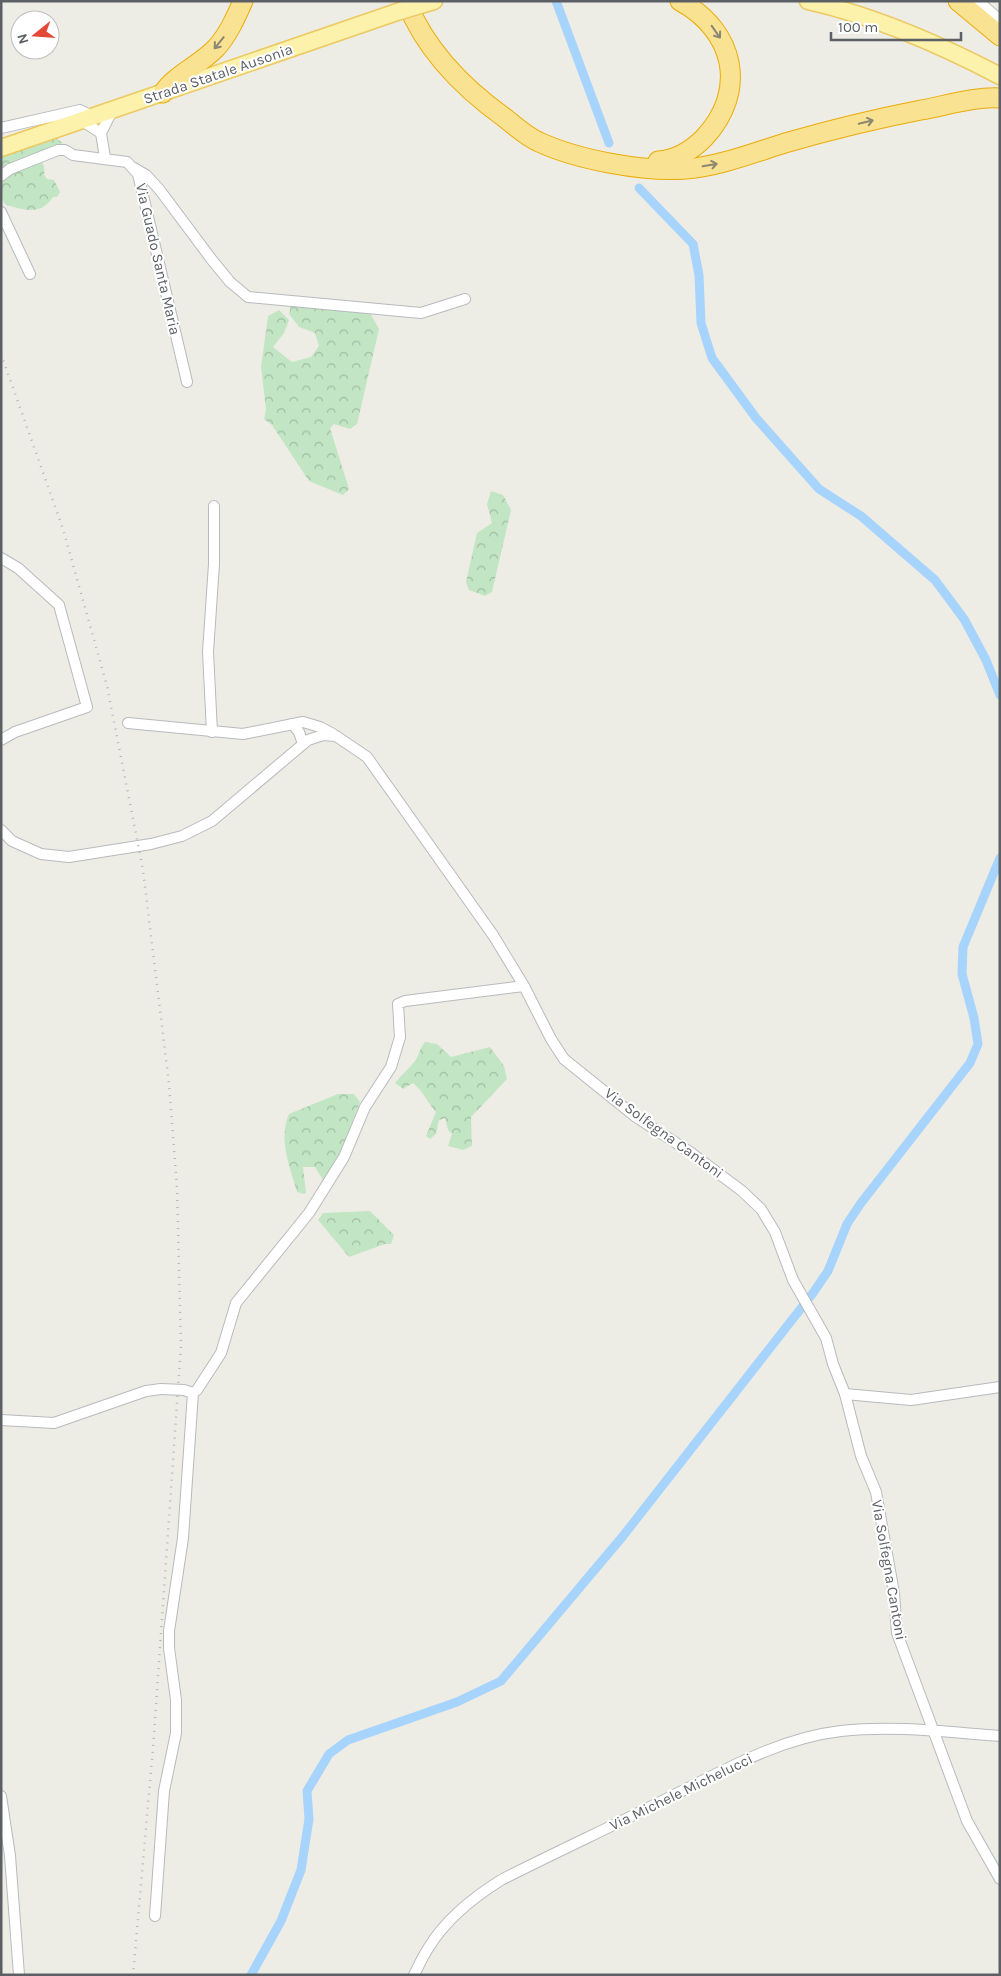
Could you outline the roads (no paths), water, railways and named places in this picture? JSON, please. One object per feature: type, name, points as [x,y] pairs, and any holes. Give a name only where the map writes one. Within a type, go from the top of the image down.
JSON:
[{"type":"highway","points":[[163,93],[169,84],[215,49],[236,17],[243,1]]},
{"type":"highway","points":[[627,165],[636,162],[661,161],[680,157],[696,146],[711,130],[723,111],[730,90],[730,63],[717,32],[706,19],[680,1]]},
{"type":"highway","points":[[958,1],[1000,36]]},
{"type":"highway","points":[[414,5],[424,36],[443,62],[468,89],[500,115],[537,141],[572,154],[640,168],[668,170],[717,164],[845,127],[954,104],[1000,98]]},
{"type":"main road","points":[[808,1],[827,4],[890,26],[944,48],[1000,76]]},
{"type":"main road","name":"Strada Statale Ausonia","points":[[1,148],[414,5]]},
{"type":"street","points":[[978,1],[1000,20]]},
{"type":"street","points":[[1,128],[80,110],[101,133],[105,158]]},
{"type":"street","points":[[101,133],[112,111]]},
{"type":"street","name":"Via Guado Santa Maria","points":[[1,176],[10,169],[58,150],[66,150],[73,155],[127,162],[134,168],[138,174],[187,382]]},
{"type":"street","points":[[134,168],[146,175],[160,189],[212,260],[236,288],[248,297],[421,312],[465,299]]},
{"type":"street","points":[[1,212],[30,274]]},
{"type":"street","points":[[212,732],[208,652],[214,564],[214,506]]},
{"type":"street","points":[[1,558],[18,568],[59,605],[87,707],[15,732],[1,740]]},
{"type":"street","name":"Via Solfegna Cantoni","points":[[128,723],[243,734],[303,722],[320,727],[367,757],[494,935],[524,986],[551,1039],[564,1058],[636,1117],[690,1152],[742,1191],[761,1209],[775,1232],[793,1280],[826,1338],[833,1364],[845,1394],[861,1456],[876,1492],[894,1593],[897,1633],[967,1821],[1000,1879]]},
{"type":"street","points":[[292,724],[299,732],[303,744]]},
{"type":"street","points":[[1,830],[12,841],[41,854],[69,857],[151,844],[182,836],[212,821],[308,740],[323,735],[336,736]]},
{"type":"street","points":[[155,1916],[164,1791],[176,1733],[176,1700],[169,1648],[183,1538],[189,1391],[222,1353],[236,1303],[309,1213],[344,1158],[365,1107],[392,1068],[400,1036],[398,1004],[405,1001],[524,986]]},
{"type":"street","points":[[845,1394],[910,1400],[1000,1387]]},
{"type":"street","points":[[1,1420],[54,1423],[146,1391],[161,1389],[189,1391]]},
{"type":"street","name":"Via Michele Michelucci","points":[[414,1975],[430,1945],[454,1916],[500,1880],[736,1764],[781,1746],[813,1736],[840,1731],[889,1728],[1000,1736]]},
{"type":"street","points":[[1,1796],[10,1856],[19,1975]]},
{"type":"waterway","points":[[556,1],[609,143]]},
{"type":"waterway","points":[[639,188],[693,244],[699,275],[701,323],[712,358],[756,418],[819,489],[861,516],[935,580],[964,619],[986,660],[1000,695]]},
{"type":"waterway","points":[[251,1975],[281,1921],[301,1870],[309,1819],[307,1791],[329,1754],[348,1740],[457,1702],[501,1681],[623,1536],[813,1293],[828,1271],[847,1224],[861,1203],[970,1063],[978,1044],[974,1018],[962,974],[963,947],[1000,858]]},
{"type":"railway","points":[[1,354],[63,529],[107,686],[143,870],[169,1084],[177,1188],[181,1346],[153,1748],[133,1975]]}]
